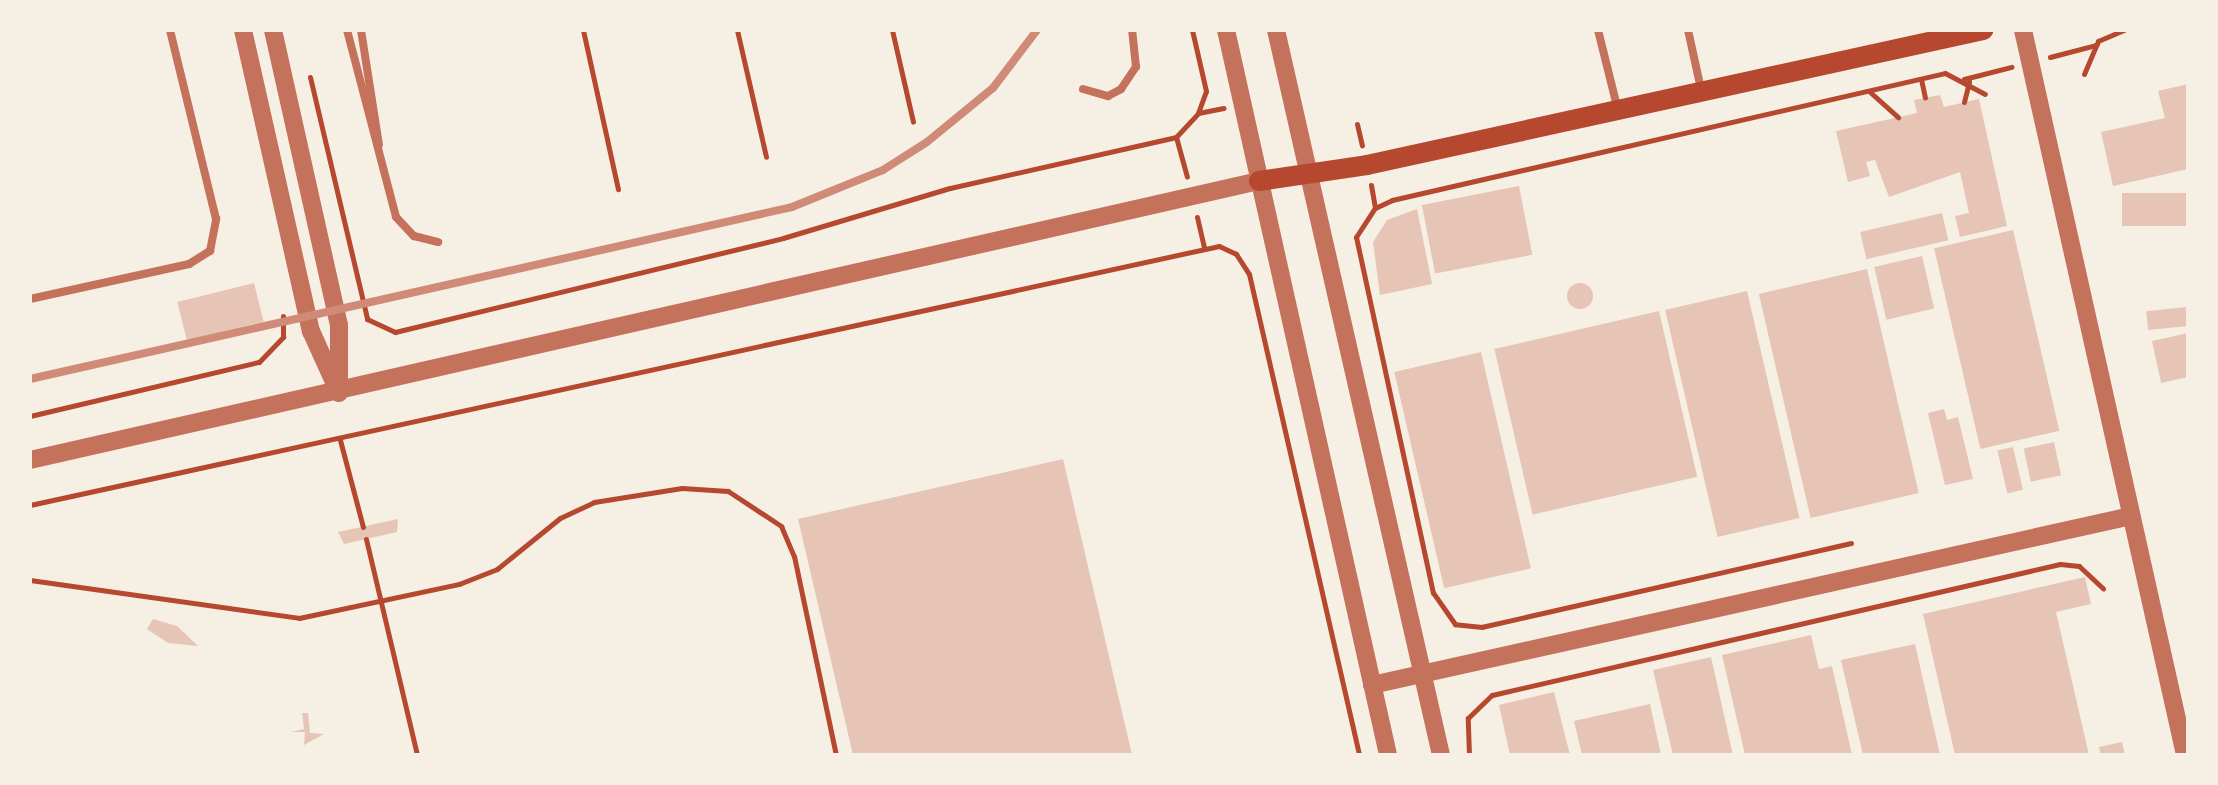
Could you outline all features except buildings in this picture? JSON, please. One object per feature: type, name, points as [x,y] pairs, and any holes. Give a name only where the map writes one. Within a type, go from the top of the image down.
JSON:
[{"type":"main road","points":[[1259,181],[1618,111],[1983,30]]},
{"type":"street","points":[[243,30],[312,331],[339,393]]},
{"type":"street","points":[[273,30],[339,325],[339,393]]},
{"type":"street","points":[[1226,30],[1388,755]]},
{"type":"street","points":[[1276,30],[1441,755]]},
{"type":"street","points":[[2023,30],[2185,755]]},
{"type":"street","points":[[30,460],[339,393],[1259,181]]},
{"type":"street","points":[[1372,684],[2131,516]]},
{"type":"lane","points":[[30,299],[189,264],[210,251],[216,219],[170,30]]},
{"type":"lane","points":[[347,30],[396,217],[414,236],[438,242]]},
{"type":"lane","points":[[361,30],[377,103],[379,150]]},
{"type":"lane","points":[[1084,89],[1108,96],[1121,90],[1137,52],[1135,30]]},
{"type":"lane","points":[[1598,30],[1618,111]]},
{"type":"lane","points":[[1688,30],[1701,92]]},
{"type":"path","points":[[583,30],[618,189]]},
{"type":"path","points":[[737,30],[766,156]]},
{"type":"path","points":[[892,30],[913,122]]},
{"type":"path","points":[[308,68],[367,319],[395,332],[784,238],[950,188],[1176,137],[1198,113],[1206,91],[1192,30]]},
{"type":"path","points":[[2084,74],[2088,56],[2106,33],[2124,30]]},
{"type":"path","points":[[1851,543],[1482,627],[1455,624],[1433,593],[1356,238],[1375,208],[1392,200],[1920,79],[1945,74],[1969,82],[1985,94]]},
{"type":"path","points":[[1920,79],[1925,98]]},
{"type":"path","points":[[1964,102],[1969,82]]},
{"type":"path","points":[[1869,91],[1898,117]]},
{"type":"path","points":[[30,505],[340,440],[1204,247],[1228,248],[1248,274],[1359,755]]},
{"type":"path","points":[[30,416],[259,362],[282,338],[282,313]]},
{"type":"path","points":[[340,440],[363,527]]},
{"type":"path","points":[[30,580],[299,618],[382,603],[497,569],[560,518],[594,502],[682,488],[728,492],[781,526],[794,556],[836,755]]},
{"type":"path","points":[[366,538],[417,755]]},
{"type":"path","points":[[1469,755],[1468,718],[1492,695],[2060,564],[2079,566],[2103,588]]},
{"type":"railway","points":[[30,379],[792,207],[883,170],[927,142],[993,88],[1037,30]]}]
